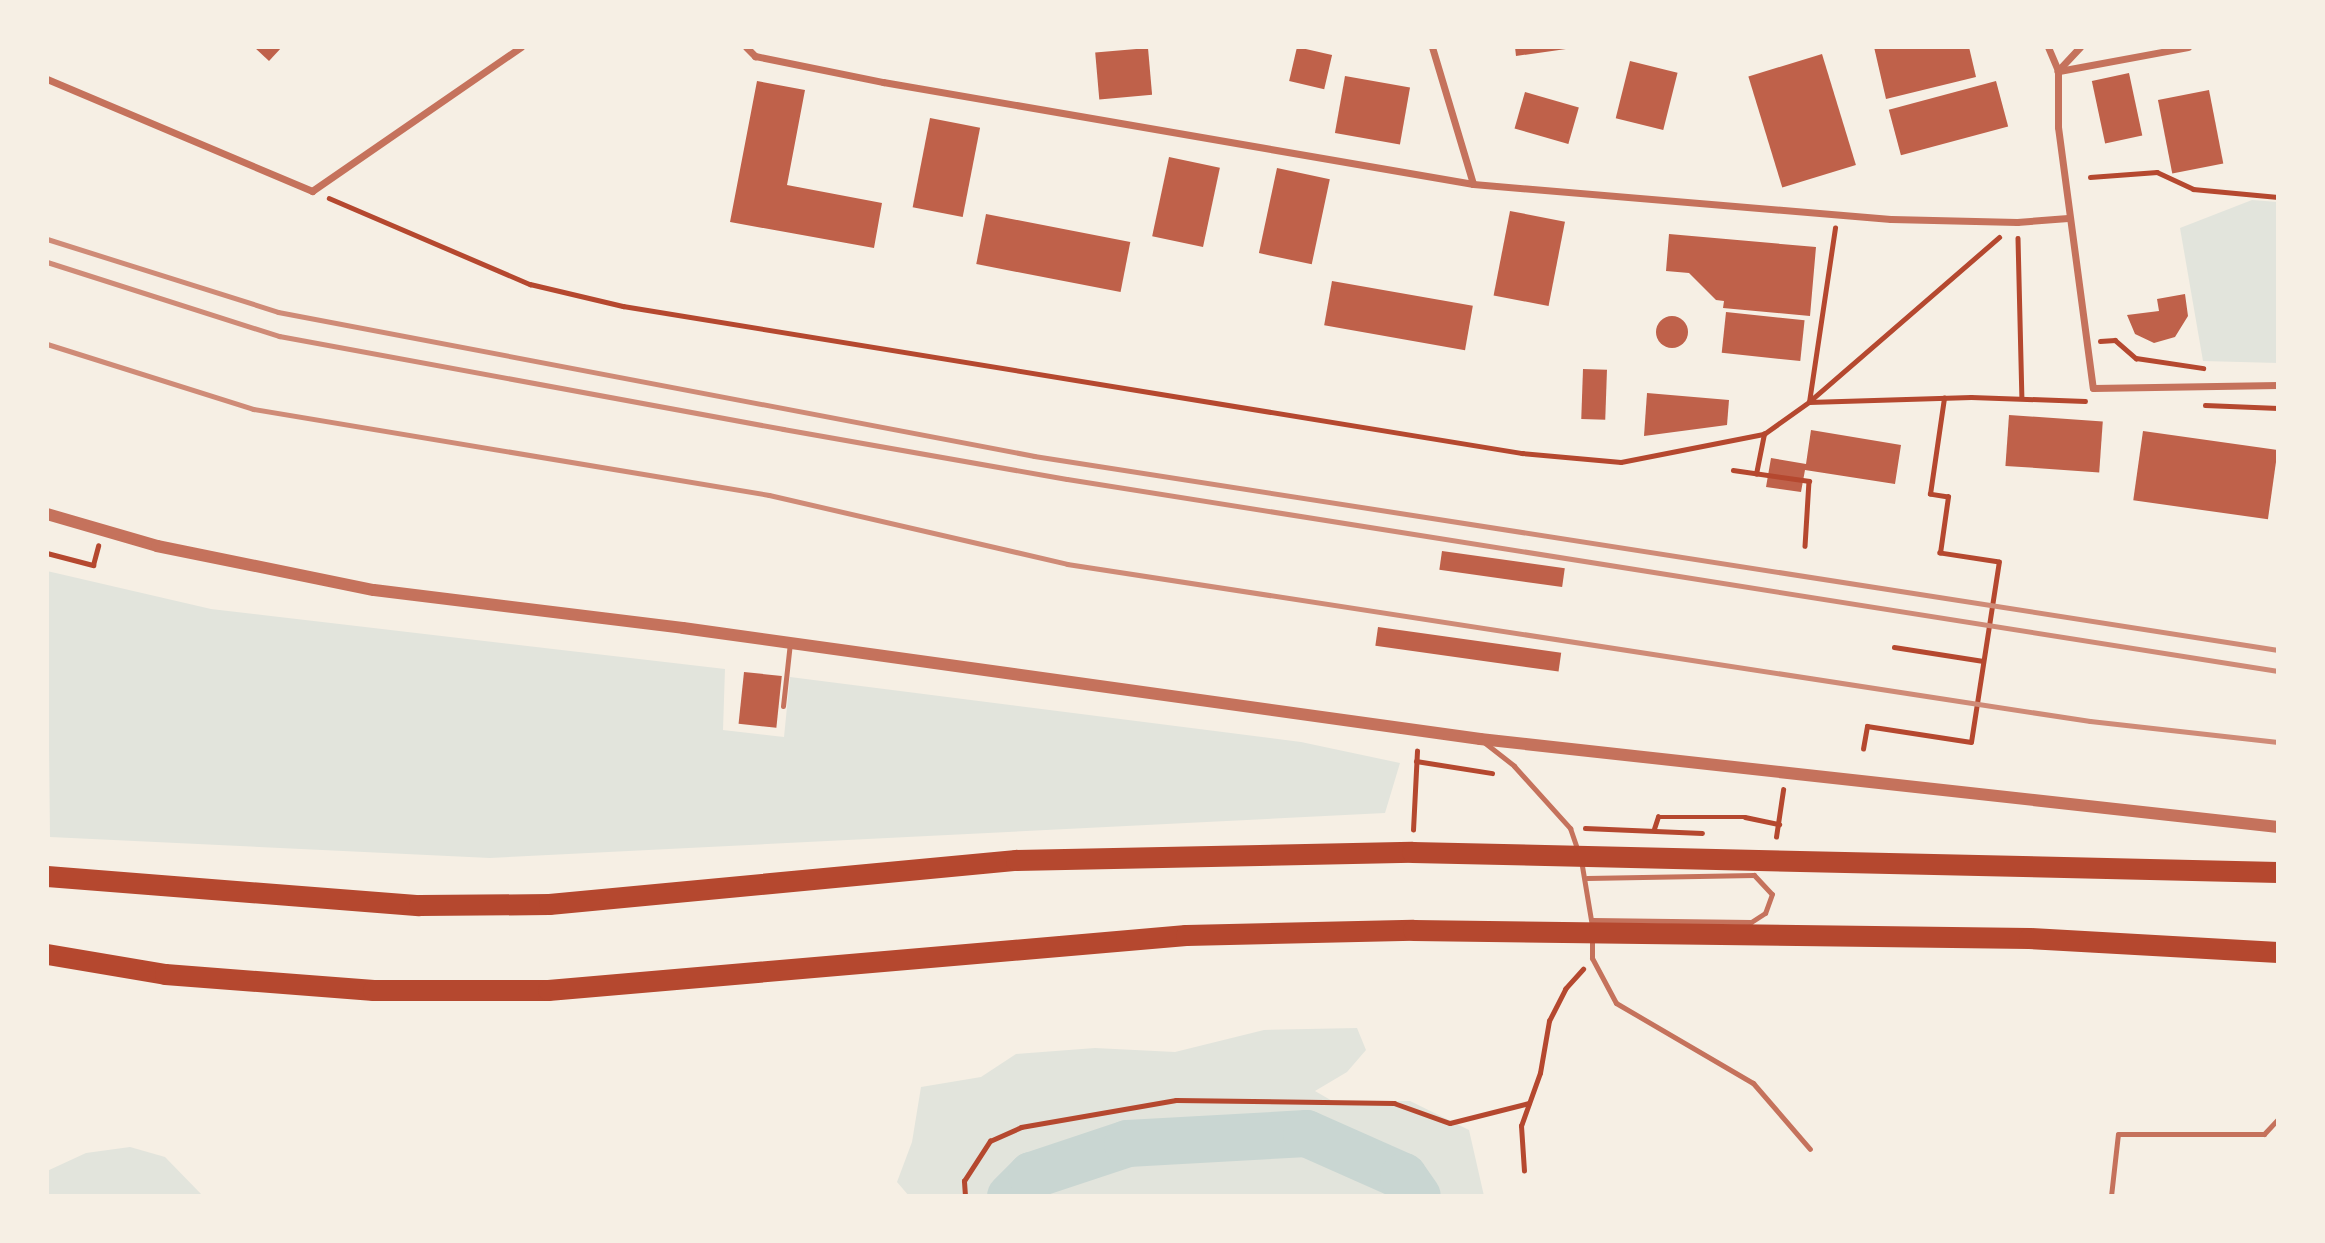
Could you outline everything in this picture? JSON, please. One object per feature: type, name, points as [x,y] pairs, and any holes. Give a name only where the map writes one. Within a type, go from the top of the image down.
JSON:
[{"type":"highway","points":[[47,876],[298,899],[419,905],[549,904],[1016,860],[1412,852],[2278,872]]},
{"type":"highway","points":[[47,954],[165,974],[373,990],[548,990],[1185,935],[1413,930],[2029,938],[2278,952]]},
{"type":"street","points":[[47,79],[312,191],[521,47]]},
{"type":"street","points":[[746,47],[755,56],[883,82],[1473,184],[1837,214],[2017,222],[2068,218]]},
{"type":"street","points":[[1432,47],[1473,184]]},
{"type":"street","points":[[2048,47],[2058,71],[2057,127],[2093,388],[2278,385]]},
{"type":"street","points":[[2058,71],[2080,47]]},
{"type":"street","points":[[2058,71],[2188,47]]},
{"type":"street","points":[[47,514],[102,532],[374,590],[790,643],[1480,739],[2278,827]]},
{"type":"lane","points":[[783,706],[790,643]]},
{"type":"lane","points":[[1480,739],[1514,766],[1570,828],[1587,878],[1592,920],[1592,958],[1616,1003],[1753,1083],[1810,1149]]},
{"type":"lane","points":[[1587,878],[1754,876],[1772,894],[1765,913],[1751,922],[1592,920]]},
{"type":"lane","points":[[2111,1196],[2118,1134],[2264,1134],[2278,1119]]},
{"type":"path","points":[[2090,177],[2157,172],[2193,189],[2278,197]]},
{"type":"path","points":[[312,191],[530,284],[623,306],[1522,453],[1621,462],[1691,451],[1764,434],[1809,402],[2017,222]]},
{"type":"path","points":[[1809,402],[1837,214]]},
{"type":"path","points":[[2017,222],[2022,398]]},
{"type":"path","points":[[2087,341],[2115,340],[2137,358],[2216,368]]},
{"type":"path","points":[[1809,402],[1944,398],[2099,401]]},
{"type":"path","points":[[1863,749],[1867,726],[1971,742],[1999,562],[1940,553],[1948,497],[1930,494],[1944,398]]},
{"type":"path","points":[[2195,405],[2278,408]]},
{"type":"path","points":[[1756,474],[1764,434]]},
{"type":"path","points":[[1733,470],[1809,481],[1805,546]]},
{"type":"path","points":[[47,553],[93,565],[102,532]]},
{"type":"path","points":[[1895,647],[1983,660]]},
{"type":"path","points":[[1412,852],[1416,751]]},
{"type":"path","points":[[1416,761],[1492,773]]},
{"type":"path","points":[[1654,829],[1658,817],[1745,817],[1779,824],[1783,789]]},
{"type":"path","points":[[1570,828],[1654,829],[1708,834]]},
{"type":"path","points":[[1762,838],[1776,839]]},
{"type":"path","points":[[1524,1171],[1521,1126],[1549,1021],[1565,989],[1592,958]]},
{"type":"path","points":[[965,1196],[964,1181],[990,1141],[1021,1127],[1176,1100],[1394,1103],[1450,1123],[1529,1103]]},
{"type":"shaded area","points":[[2252,200],[2278,202],[2278,363],[2203,361],[2180,228]]},
{"type":"shaded area","points":[[47,571],[211,609],[725,669],[723,730],[784,737],[790,677],[1301,742],[1400,763],[1385,813],[490,858],[50,837]]},
{"type":"shaded area","points":[[1357,1028],[1366,1050],[1347,1072],[1315,1091],[1334,1102],[1410,1101],[1469,1130],[1484,1196],[909,1196],[897,1182],[912,1142],[921,1087],[981,1077],[1016,1054],[1095,1048],[1175,1052],[1264,1030]]},
{"type":"shaded area","points":[[130,1147],[165,1157],[203,1196],[47,1196],[47,1171],[86,1153]]},
{"type":"building","points":[[254,47],[282,47],[269,61]]},
{"type":"building","points":[[1297,47],[1332,55],[1324,89],[1289,81]]},
{"type":"building","points":[[1515,47],[1565,47],[1566,49],[1516,56]]},
{"type":"building","points":[[1874,47],[1969,47],[1976,77],[1886,99]]},
{"type":"building","points":[[1148,48],[1152,95],[1099,99],[1095,53]]},
{"type":"building","points":[[1822,54],[1856,165],[1782,187],[1748,77]]},
{"type":"building","points":[[1630,61],[1678,73],[1663,130],[1616,118]]},
{"type":"building","points":[[2129,73],[2142,136],[2105,144],[2092,81]]},
{"type":"building","points":[[1345,76],[1410,87],[1400,145],[1335,133]]},
{"type":"building","points":[[757,81],[805,90],[787,185],[882,203],[874,248],[730,222]]},
{"type":"building","points":[[1996,81],[2008,126],[1901,155],[1889,110]]},
{"type":"building","points":[[2209,90],[2223,164],[2172,174],[2158,100]]},
{"type":"building","points":[[1525,92],[1579,107],[1568,144],[1515,129]]},
{"type":"building","points":[[930,118],[980,128],[963,217],[913,207]]},
{"type":"building","points":[[1169,157],[1220,168],[1203,247],[1152,236]]},
{"type":"building","points":[[1277,168],[1330,179],[1312,264],[1259,253]]},
{"type":"building","points":[[1510,211],[1565,222],[1549,306],[1494,295]]},
{"type":"building","points":[[986,214],[1130,242],[1121,292],[976,264]]},
{"type":"building","points":[[1669,234],[1816,247],[1810,316],[1723,308],[1724,301],[1716,300],[1689,273],[1666,271]]},
{"type":"building","points":[[1332,281],[1473,306],[1465,350],[1324,325]]},
{"type":"building","points":[[2185,294],[2188,316],[2175,337],[2154,343],[2135,334],[2127,315],[2159,311],[2157,299]]},
{"type":"building","points":[[1726,312],[1805,320],[1800,361],[1722,353]]},
{"type":"building","points":[[1672,316],[1683,321],[1688,332],[1683,343],[1672,348],[1661,343],[1656,332],[1661,321]]},
{"type":"building","points":[[1583,369],[1607,370],[1605,420],[1581,419]]},
{"type":"building","points":[[1647,393],[1729,400],[1727,425],[1644,436]]},
{"type":"building","points":[[2009,415],[2103,422],[2099,472],[2005,466]]},
{"type":"building","points":[[1811,430],[1901,445],[1895,484],[1805,470],[1801,492],[1766,487],[1771,458],[1806,464]]},
{"type":"building","points":[[2143,431],[2278,450],[2268,519],[2133,500]]},
{"type":"building","points":[[1442,551],[1565,568],[1562,587],[1439,570]]},
{"type":"building","points":[[1378,627],[1561,653],[1559,672],[1375,646]]},
{"type":"building","points":[[744,672],[782,676],[776,728],[739,724]]},
{"type":"waterway","points":[[1010,1196],[1031,1175],[1127,1143],[1306,1133],[1403,1176],[1417,1196]]},
{"type":"railway","points":[[47,239],[278,312],[1034,456],[2278,650]]},
{"type":"railway","points":[[47,262],[279,336],[783,429],[1067,479],[2278,671]]},
{"type":"railway","points":[[47,344],[253,409],[769,495],[1067,564],[2090,721],[2278,742]]}]
